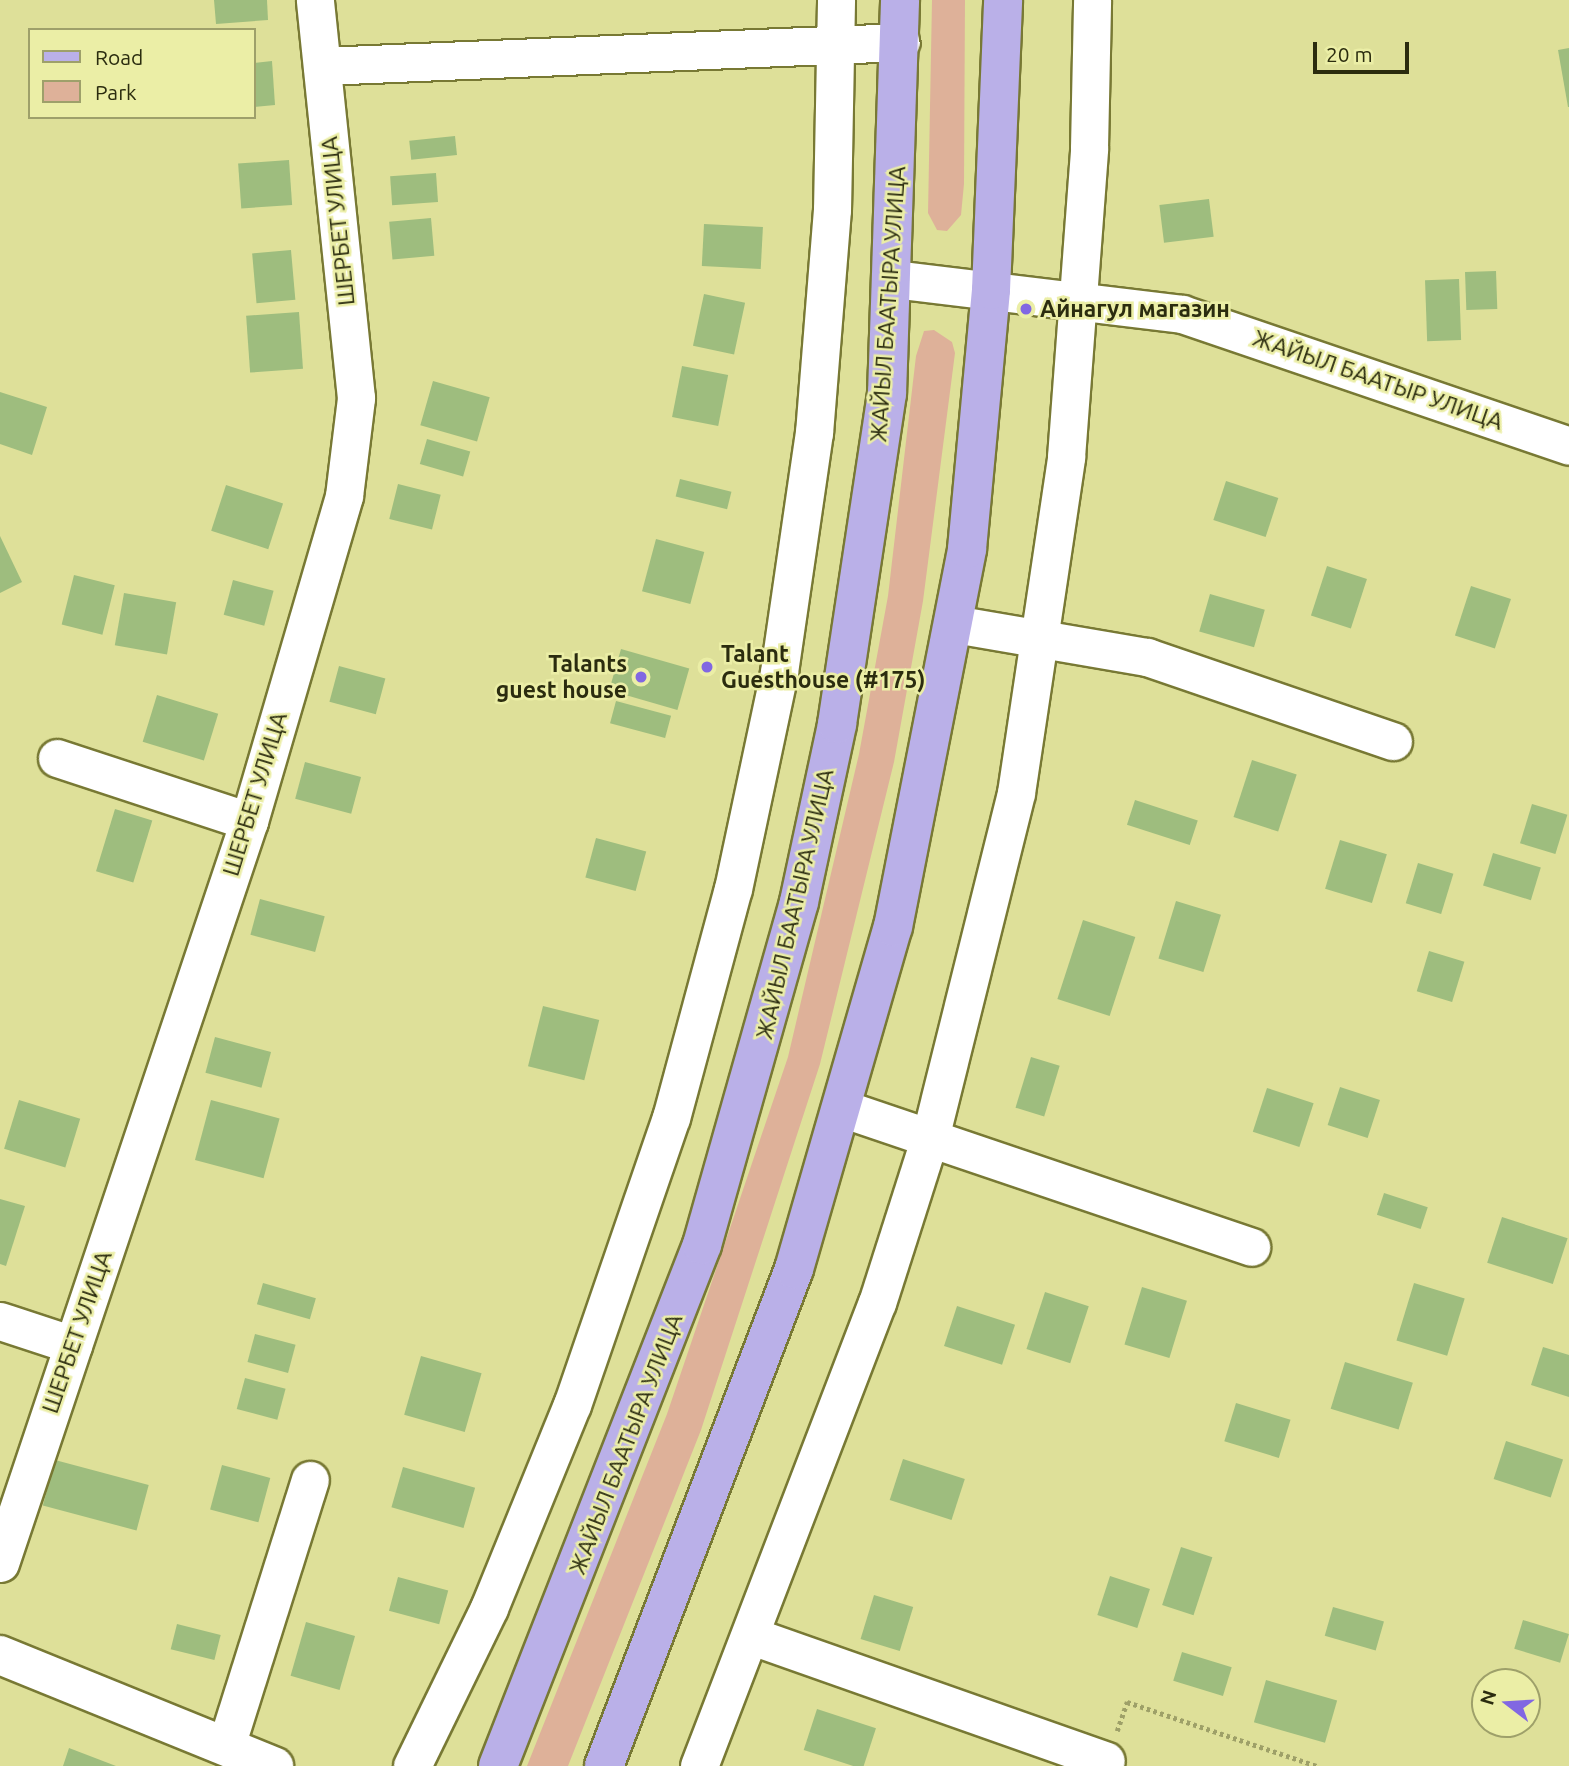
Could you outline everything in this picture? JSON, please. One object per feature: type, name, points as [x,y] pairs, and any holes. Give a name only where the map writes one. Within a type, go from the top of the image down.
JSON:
[{"type":"main road","name":"ЖАЙЫЛ БААТЫРА УЛИЦА","points":[[498,1766],[649,1391],[752,1083],[837,724],[883,419],[894,279],[900,0]]},
{"type":"main road","points":[[604,1766],[738,1427],[845,1109],[893,927],[954,624],[991,289],[1003,0]]},
{"type":"street","name":"ШЕРБЕТ УЛИЦА","points":[[0,1563],[249,821],[353,449],[356,398],[315,0]]},
{"type":"street","points":[[412,1766],[494,1596],[572,1405],[671,1118],[733,889],[779,672],[814,433],[831,223],[836,0]]},
{"type":"street","points":[[699,1766],[851,1378],[931,1134],[1016,793],[1042,636],[1080,300],[1092,0]]},
{"type":"street","points":[[322,66],[901,42]]},
{"type":"street","name":"ЖАЙЫЛ БААТЫР УЛИЦА","points":[[894,279],[1182,314],[1569,446]]},
{"type":"street","points":[[954,624],[1042,636],[1147,657],[1393,741]]},
{"type":"street","points":[[57,758],[249,821]]},
{"type":"street","points":[[845,1109],[931,1134],[1251,1247]]},
{"type":"street","points":[[0,1321],[73,1345]]},
{"type":"street","points":[[226,1746],[310,1480]]},
{"type":"street","points":[[752,1636],[1106,1761]]},
{"type":"street","points":[[0,1655],[274,1766]]},
{"type":"path","points":[[1106,1761],[1127,1702],[1317,1766]]},
{"type":"green space","points":[[932,0],[965,0],[964,184],[961,215],[947,231],[937,230],[928,213]]},
{"type":"green space","points":[[934,330],[952,342],[955,353],[923,601],[894,762],[820,1064],[701,1430],[568,1766],[527,1766],[667,1414],[788,1057],[859,754],[888,596],[916,356],[924,331]]},
{"type":"building","points":[[214,0],[267,0],[268,20],[216,24]]},
{"type":"building","points":[[1569,48],[1569,107],[1568,107],[1558,50]]},
{"type":"building","points":[[272,61],[275,105],[256,107],[256,63]]},
{"type":"building","points":[[455,136],[457,155],[411,160],[409,141]]},
{"type":"building","points":[[289,160],[292,205],[241,208],[238,164]]},
{"type":"building","points":[[436,173],[438,202],[392,205],[390,176]]},
{"type":"building","points":[[1209,199],[1214,237],[1164,243],[1159,205]]},
{"type":"building","points":[[431,218],[434,256],[392,260],[389,222]]},
{"type":"building","points":[[704,224],[763,227],[761,269],[702,266]]},
{"type":"building","points":[[291,250],[295,300],[257,303],[252,253]]},
{"type":"building","points":[[1496,271],[1497,309],[1466,310],[1465,272]]},
{"type":"building","points":[[1459,279],[1461,340],[1427,341],[1425,280]]},
{"type":"building","points":[[704,294],[745,303],[734,355],[693,346]]},
{"type":"building","points":[[299,312],[303,369],[250,373],[246,316]]},
{"type":"building","points":[[682,366],[728,375],[718,426],[672,417]]},
{"type":"building","points":[[433,381],[490,397],[477,441],[420,425]]},
{"type":"building","points":[[0,392],[47,407],[32,455],[0,444]]},
{"type":"building","points":[[427,439],[470,451],[463,476],[420,464]]},
{"type":"building","points":[[680,479],[731,492],[727,509],[676,496]]},
{"type":"building","points":[[1226,481],[1278,498],[1266,537],[1213,520]]},
{"type":"building","points":[[398,484],[441,495],[432,530],[389,519]]},
{"type":"building","points":[[226,485],[283,504],[268,549],[211,531]]},
{"type":"building","points":[[0,536],[22,582],[0,593]]},
{"type":"building","points":[[656,539],[704,552],[690,604],[642,591]]},
{"type":"building","points":[[1327,566],[1367,579],[1351,628],[1311,615]]},
{"type":"building","points":[[74,575],[115,585],[102,635],[62,624]]},
{"type":"building","points":[[233,580],[274,591],[264,626],[224,615]]},
{"type":"building","points":[[1471,586],[1511,599],[1495,648],[1455,635]]},
{"type":"building","points":[[124,593],[176,602],[167,654],[115,645]]},
{"type":"building","points":[[1210,594],[1265,610],[1254,647],[1199,631]]},
{"type":"building","points":[[621,649],[689,669],[677,710],[609,690]]},
{"type":"building","points":[[339,666],[385,678],[376,714],[329,702]]},
{"type":"building","points":[[157,695],[218,714],[204,761],[143,742]]},
{"type":"building","points":[[616,701],[671,716],[665,738],[610,723]]},
{"type":"building","points":[[1252,760],[1297,775],[1278,832],[1233,817]]},
{"type":"building","points":[[305,762],[361,777],[351,814],[295,799]]},
{"type":"building","points":[[1135,800],[1198,820],[1190,845],[1127,825]]},
{"type":"building","points":[[1532,804],[1567,815],[1555,854],[1520,843]]},
{"type":"building","points":[[115,809],[152,820],[133,883],[96,871]]},
{"type":"building","points":[[596,838],[646,851],[636,891],[585,878]]},
{"type":"building","points":[[1340,840],[1387,854],[1372,903],[1325,889]]},
{"type":"building","points":[[1493,853],[1541,868],[1531,900],[1483,886]]},
{"type":"building","points":[[1418,863],[1453,874],[1441,914],[1406,903]]},
{"type":"building","points":[[260,899],[325,916],[315,952],[250,935]]},
{"type":"building","points":[[1176,901],[1221,915],[1203,972],[1158,958]]},
{"type":"building","points":[[1083,920],[1135,937],[1110,1016],[1057,999]]},
{"type":"building","points":[[1429,951],[1464,962],[1452,1002],[1417,991]]},
{"type":"building","points":[[543,1006],[599,1020],[584,1080],[528,1066]]},
{"type":"building","points":[[215,1037],[271,1052],[261,1088],[205,1073]]},
{"type":"building","points":[[1031,1057],[1060,1066],[1044,1116],[1016,1108]]},
{"type":"building","points":[[1340,1087],[1380,1100],[1368,1138],[1328,1125]]},
{"type":"building","points":[[1267,1088],[1314,1103],[1299,1147],[1253,1132]]},
{"type":"building","points":[[19,1100],[80,1119],[65,1167],[4,1149]]},
{"type":"building","points":[[211,1100],[280,1118],[264,1178],[195,1160]]},
{"type":"building","points":[[1384,1193],[1428,1207],[1421,1229],[1377,1215]]},
{"type":"building","points":[[0,1199],[25,1206],[6,1266],[0,1264]]},
{"type":"building","points":[[1502,1217],[1568,1238],[1553,1284],[1487,1263]]},
{"type":"building","points":[[263,1283],[316,1298],[310,1319],[257,1304]]},
{"type":"building","points":[[1414,1283],[1465,1298],[1447,1356],[1396,1340]]},
{"type":"building","points":[[1142,1287],[1187,1301],[1169,1358],[1124,1344]]},
{"type":"building","points":[[1045,1292],[1089,1306],[1070,1363],[1026,1349]]},
{"type":"building","points":[[957,1306],[1015,1325],[1002,1365],[944,1346]]},
{"type":"building","points":[[255,1334],[296,1345],[288,1373],[247,1362]]},
{"type":"building","points":[[1543,1347],[1569,1355],[1569,1397],[1531,1385]]},
{"type":"building","points":[[421,1356],[482,1373],[465,1432],[404,1415]]},
{"type":"building","points":[[1345,1362],[1413,1383],[1399,1430],[1331,1409]]},
{"type":"building","points":[[245,1378],[286,1389],[277,1420],[237,1409]]},
{"type":"building","points":[[1236,1403],[1291,1420],[1279,1458],[1224,1441]]},
{"type":"building","points":[[1506,1441],[1563,1460],[1551,1498],[1494,1479]]},
{"type":"building","points":[[903,1459],[965,1479],[952,1520],[890,1500]]},
{"type":"building","points":[[55,1460],[149,1485],[137,1531],[43,1505]]},
{"type":"building","points":[[222,1465],[270,1478],[258,1522],[210,1509]]},
{"type":"building","points":[[403,1467],[475,1488],[464,1528],[391,1507]]},
{"type":"building","points":[[1181,1547],[1212,1557],[1194,1615],[1162,1605]]},
{"type":"building","points":[[1110,1576],[1150,1589],[1137,1628],[1097,1615]]},
{"type":"building","points":[[398,1577],[448,1590],[439,1624],[389,1611]]},
{"type":"building","points":[[874,1595],[913,1607],[900,1651],[861,1639]]},
{"type":"building","points":[[1333,1607],[1384,1622],[1376,1650],[1325,1636]]},
{"type":"building","points":[[1523,1620],[1569,1634],[1560,1663],[1514,1649]]},
{"type":"building","points":[[306,1622],[355,1636],[340,1690],[291,1676]]},
{"type":"building","points":[[177,1624],[221,1635],[214,1660],[171,1649]]},
{"type":"building","points":[[1182,1652],[1232,1667],[1223,1696],[1173,1681]]},
{"type":"building","points":[[1266,1680],[1337,1700],[1325,1743],[1254,1722]]},
{"type":"building","points":[[817,1709],[876,1728],[864,1766],[853,1766],[804,1750]]},
{"type":"building","points":[[69,1748],[116,1766],[63,1766]]},
{"type":"place","name":"Айнагул магазин","points":[[1026,309]]},
{"type":"place","name":"Talant Guesthouse (#175)","points":[[707,667]]},
{"type":"place","name":"Talants guest house","points":[[641,677]]}]
